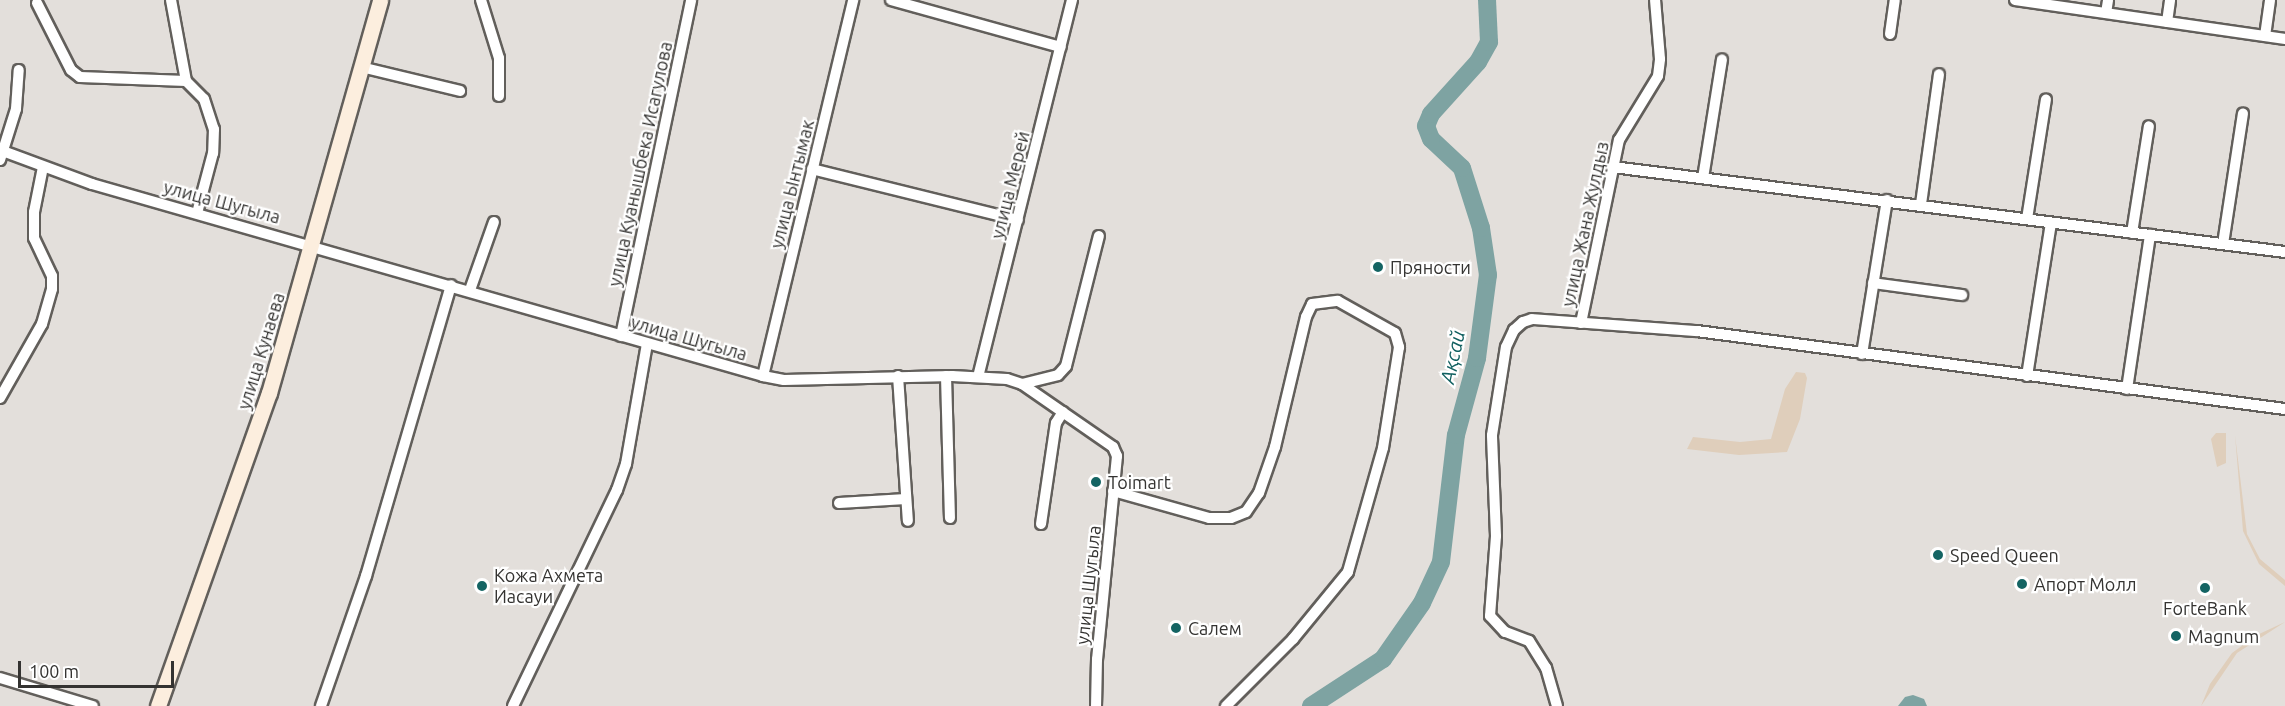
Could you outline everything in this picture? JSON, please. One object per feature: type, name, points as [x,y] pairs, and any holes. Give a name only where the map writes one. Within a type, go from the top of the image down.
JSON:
[{"type":"main road","name":"улица Кунаева","points":[[158,706],[269,393],[313,244],[380,0]]},
{"type":"street","points":[[171,0],[186,81],[204,99],[214,129],[213,153],[197,213]]},
{"type":"street","points":[[481,0],[499,57],[499,96]]},
{"type":"street","name":"улица Куанышбека Исагулова","points":[[621,336],[691,0]]},
{"type":"street","name":"улица Ынтымак","points":[[762,376],[853,0]]},
{"type":"street","points":[[891,0],[1061,47]]},
{"type":"street","name":"улица Мерей","points":[[978,377],[1072,0]]},
{"type":"street","name":"улица Жана Жулдыз","points":[[1581,323],[1613,167],[1625,126],[1658,76],[1660,59],[1655,0]]},
{"type":"street","points":[[1890,34],[1895,0]]},
{"type":"street","points":[[2015,0],[2285,39]]},
{"type":"street","points":[[2106,13],[2108,0]]},
{"type":"street","points":[[2166,22],[2170,0]]},
{"type":"street","points":[[2265,36],[2270,0]]},
{"type":"street","points":[[37,3],[71,70],[80,77],[186,81]]},
{"type":"street","points":[[1703,178],[1722,60]]},
{"type":"street","points":[[362,67],[460,91]]},
{"type":"street","points":[[1,154],[16,109],[19,70]]},
{"type":"street","points":[[1921,204],[1939,74]]},
{"type":"street","points":[[2027,219],[2046,99]]},
{"type":"street","points":[[2223,244],[2243,114]]},
{"type":"street","points":[[2132,233],[2149,126]]},
{"type":"street","name":"улица Шугыла","points":[[1,154],[762,376],[784,380],[946,376],[1007,379],[1022,384],[1113,447],[1117,456],[1096,706]]},
{"type":"street","points":[[0,398],[42,324],[52,289],[52,276],[34,238],[34,212],[44,167]]},
{"type":"street","points":[[1613,167],[1921,204],[2051,223],[2285,252]]},
{"type":"street","points":[[812,169],[1018,220]]},
{"type":"street","points":[[1862,354],[1887,200]]},
{"type":"street","points":[[470,290],[494,222]]},
{"type":"street","points":[[2027,376],[2051,223]]},
{"type":"street","points":[[2127,390],[2150,235]]},
{"type":"street","points":[[1022,384],[1058,375],[1066,366],[1099,236]]},
{"type":"street","points":[[1873,283],[1962,295]]},
{"type":"street","points":[[321,706],[366,576],[450,285]]},
{"type":"street","points":[[1113,491],[1209,518],[1231,518],[1246,512],[1259,493],[1275,447],[1306,317],[1312,304],[1338,301],[1395,333],[1399,347],[1383,448],[1348,572],[1293,639],[1226,706]]},
{"type":"street","points":[[1557,706],[1546,668],[1529,641],[1505,632],[1490,616],[1496,536],[1492,435],[1506,346],[1514,330],[1533,319],[1697,332],[2285,409]]},
{"type":"street","points":[[513,706],[617,489],[626,464],[647,344]]},
{"type":"street","points":[[898,376],[908,521]]},
{"type":"street","points":[[946,376],[950,518]]},
{"type":"street","points":[[1041,524],[1056,423],[1063,412]]},
{"type":"street","points":[[839,503],[906,499]]},
{"type":"street","points":[[0,678],[93,706]]},
{"type":"shaded area","points":[[1796,372],[1805,373],[1807,378],[1800,419],[1787,452],[1739,455],[1687,449],[1693,437],[1740,442],[1771,439],[1785,389]]},
{"type":"shaded area","points":[[2216,433],[2226,433],[2226,463],[2217,467],[2211,439]]},
{"type":"shaded area","points":[[2235,435],[2247,534],[2260,559],[2285,580],[2285,586],[2259,564],[2243,531]]},
{"type":"shaded area","points":[[2285,622],[2237,653],[2201,706],[2210,684],[2232,653],[2257,635]]},
{"type":"water","points":[[1913,695],[1924,699],[1927,706],[1898,706],[1905,697]]},
{"type":"waterway","name":"Ақсай","points":[[1311,706],[1383,659],[1422,603],[1441,562],[1456,435],[1477,358],[1488,275],[1481,228],[1462,168],[1431,139],[1426,126],[1431,114],[1478,62],[1489,42],[1487,0]]},
{"type":"place","name":"Пряности","points":[[1378,267]]},
{"type":"place","name":"Toimart","points":[[1096,482]]},
{"type":"place","name":"Speed Queen","points":[[1938,555]]},
{"type":"place","name":"Апорт Молл","points":[[2022,584]]},
{"type":"place","name":"Кожа Ахмета Иасауи","points":[[482,586]]},
{"type":"place","name":"ForteBank","points":[[2205,588]]},
{"type":"place","name":"Салем","points":[[1176,628]]},
{"type":"place","name":"Magnum","points":[[2176,636]]}]
